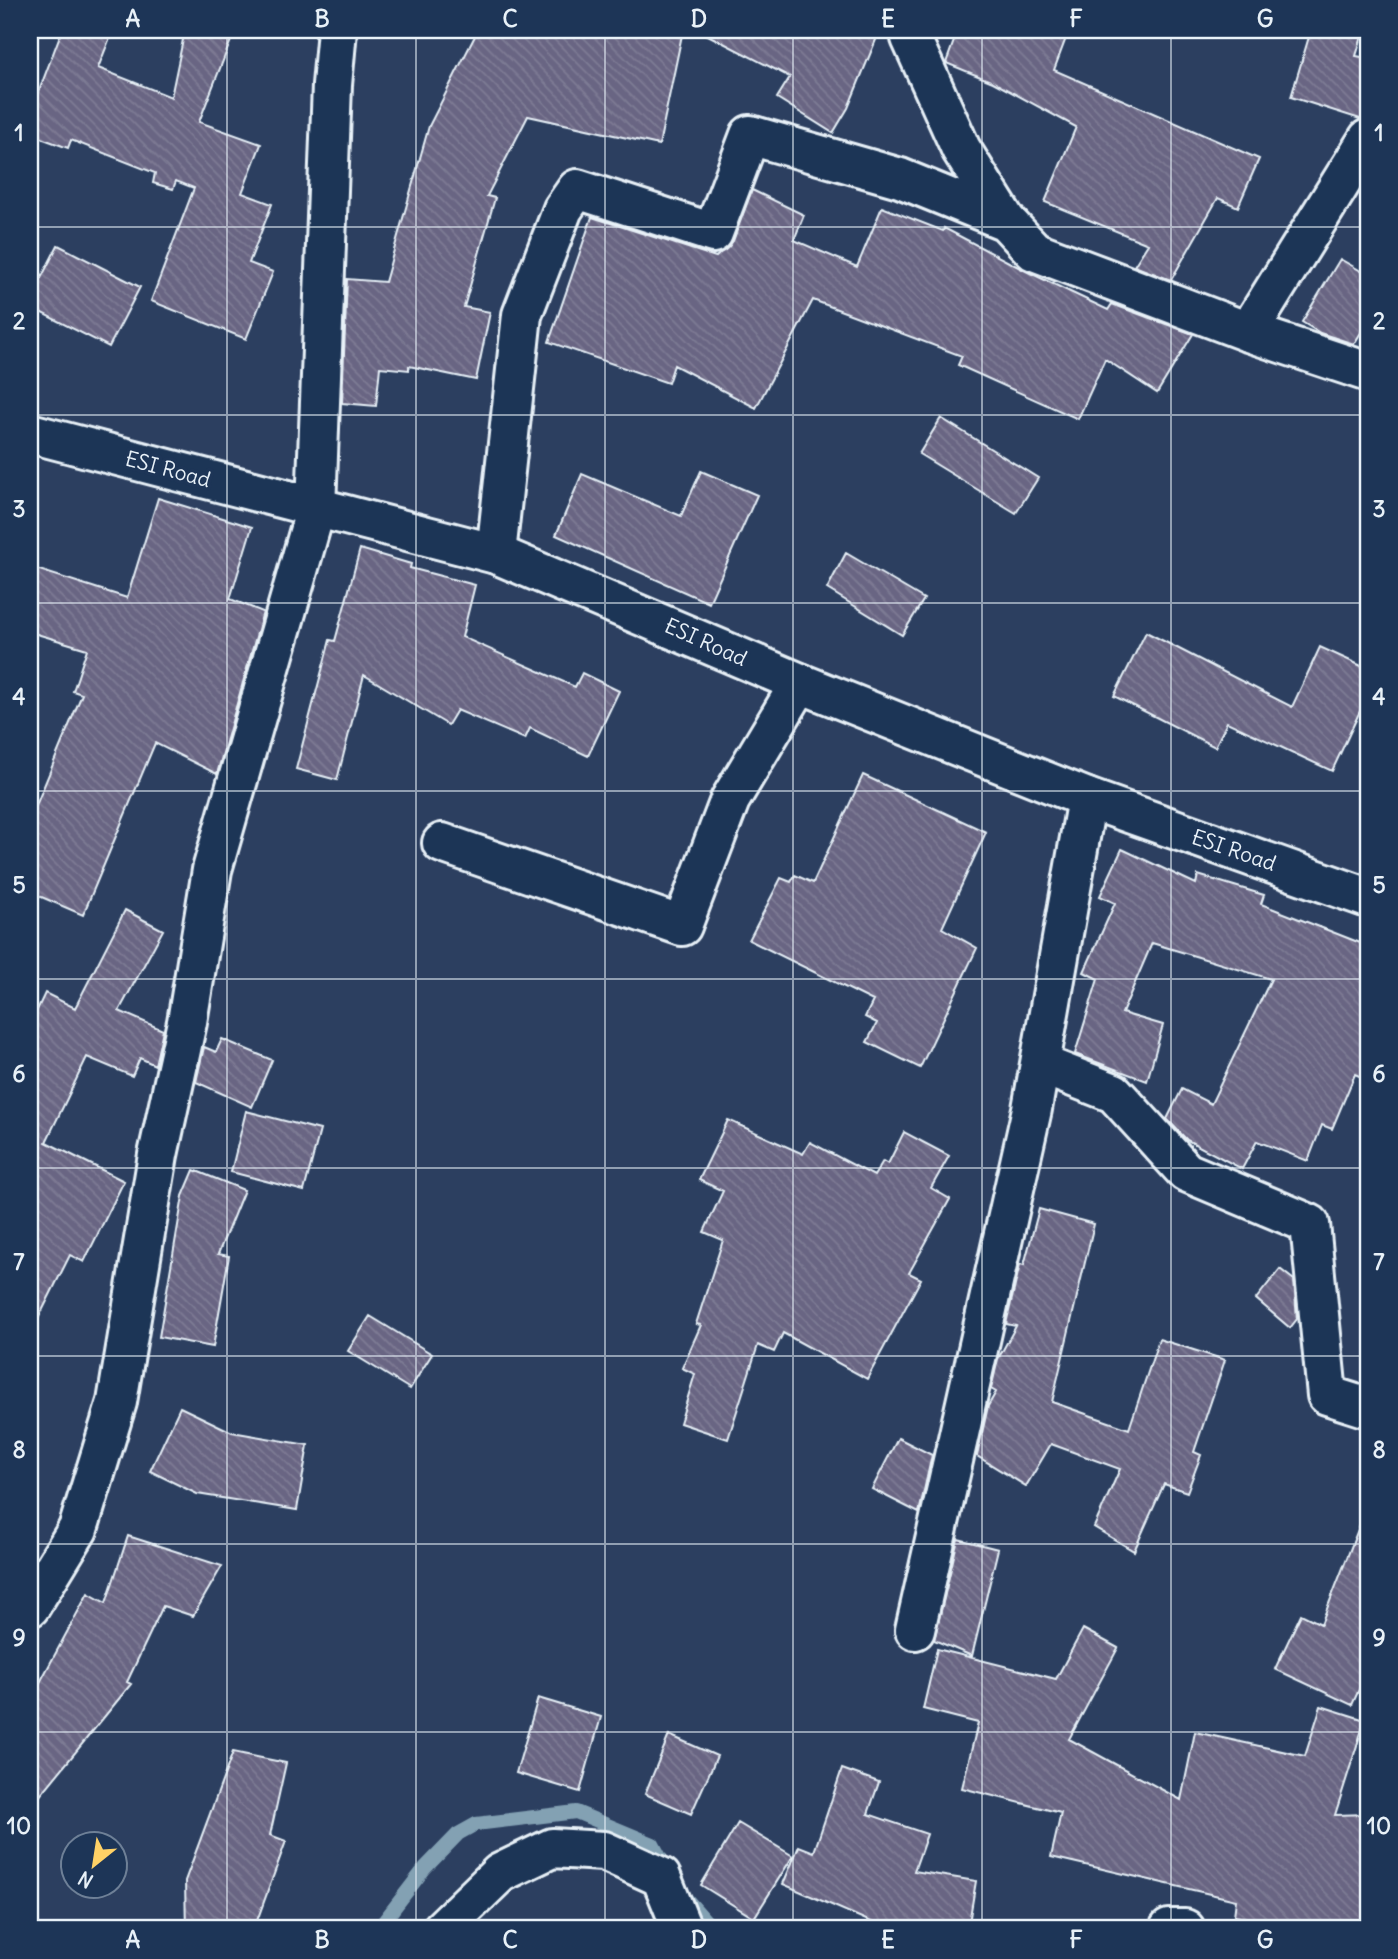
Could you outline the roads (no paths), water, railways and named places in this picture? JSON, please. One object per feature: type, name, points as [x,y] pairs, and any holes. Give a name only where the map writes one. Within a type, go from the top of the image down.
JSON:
[{"type":"street","points":[[30,1607],[78,1529],[117,1402],[158,1155],[187,1023],[212,870],[316,508],[337,30]]},
{"type":"street","points":[[913,30],[911,38],[961,149],[1006,222],[1034,251],[1248,332],[1368,372]]},
{"type":"street","points":[[496,554],[522,315],[563,209],[577,190],[713,233],[750,135],[900,178],[1006,222]]},
{"type":"street","points":[[1248,332],[1368,139]]},
{"type":"street","name":"ESI Road","points":[[30,433],[496,554],[800,683],[1087,798],[1368,898]]},
{"type":"street","points":[[442,843],[682,926],[730,800],[800,683]]},
{"type":"street","points":[[915,1630],[1040,1064],[1087,798]]},
{"type":"street","points":[[1040,1064],[1114,1093],[1186,1172],[1310,1224],[1327,1395],[1368,1408]]},
{"type":"street","points":[[442,1929],[500,1873],[552,1848],[604,1851],[661,1877],[682,1929]]},
{"type":"street","points":[[1169,1929],[1185,1929]]},
{"type":"waterway","points":[[378,1929],[425,1868],[458,1834],[476,1824],[576,1812],[653,1844],[667,1870]]},
{"type":"waterway","points":[[684,1896],[713,1929]]}]
